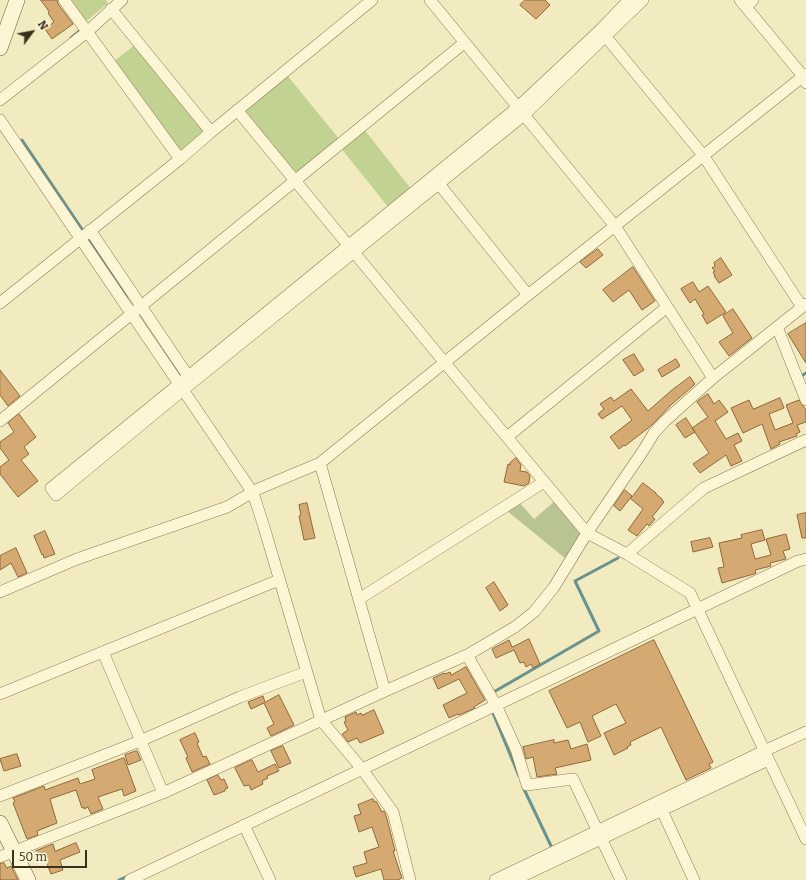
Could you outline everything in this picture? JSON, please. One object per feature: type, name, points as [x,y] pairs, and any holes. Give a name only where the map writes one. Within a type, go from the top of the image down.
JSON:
[{"type":"main road","points":[[0,48],[17,0]]},
{"type":"main road","points":[[0,823],[28,880]]},
{"type":"street","points":[[64,0],[180,159]]},
{"type":"street","points":[[0,100],[87,32],[122,0]]},
{"type":"street","points":[[0,303],[180,159],[237,110],[372,0]]},
{"type":"street","points":[[430,0],[615,226],[714,378]]},
{"type":"street","points":[[183,382],[56,495],[51,488],[183,382],[351,248],[521,111],[630,0]]},
{"type":"street","points":[[351,248],[439,184],[606,37],[643,0]]},
{"type":"street","points":[[0,592],[78,560],[227,507],[258,489],[320,463],[703,155],[805,78],[746,2]]},
{"type":"street","points":[[112,9],[211,132]]},
{"type":"street","points":[[0,857],[162,793],[467,655],[515,627],[534,612],[554,587],[587,533],[654,433],[665,421],[714,378],[804,306],[703,155],[606,37]]},
{"type":"street","points":[[0,421],[464,43]]},
{"type":"street","points":[[237,110],[444,363],[587,533],[627,554],[690,593],[806,839]]},
{"type":"street","points":[[0,120],[85,234],[137,310],[253,493],[321,720],[362,769],[393,812],[410,880]]},
{"type":"street","points":[[439,184],[528,295]]},
{"type":"street","points":[[507,437],[667,307]]},
{"type":"street","points":[[777,327],[806,400]]},
{"type":"street","points":[[627,554],[704,488],[806,440]]},
{"type":"street","points":[[320,463],[385,691]]},
{"type":"street","points":[[359,599],[544,482]]},
{"type":"street","points":[[130,880],[798,561],[806,559]]},
{"type":"street","points":[[0,694],[279,580]]},
{"type":"street","points":[[103,652],[162,793]]},
{"type":"street","points":[[467,655],[496,705],[516,749],[526,785],[573,779],[621,880]]},
{"type":"street","points":[[0,796],[140,741],[240,696],[306,672]]},
{"type":"street","points":[[495,880],[659,806],[766,755],[806,732]]},
{"type":"street","points":[[659,806],[694,880]]},
{"type":"street","points":[[244,826],[270,880]]},
{"type":"street","points":[[514,880],[599,834]]},
{"type":"green space","points":[[67,0],[106,0],[108,3],[84,23]]},
{"type":"green space","points":[[136,44],[206,133],[181,152],[113,62]]},
{"type":"green space","points":[[287,75],[340,140],[298,174],[294,174],[244,109]]},
{"type":"green space","points":[[363,128],[412,190],[389,208],[340,147]]},
{"type":"green space","points":[[556,500],[582,534],[566,559],[506,510],[519,502],[534,519]]},
{"type":"building","points":[[41,0],[57,0],[58,4],[73,24],[52,39],[45,29],[54,22]]},
{"type":"building","points":[[525,0],[545,0],[550,5],[536,19],[520,5]]},
{"type":"building","points":[[598,249],[603,255],[586,268],[580,262]]},
{"type":"building","points":[[721,258],[732,275],[719,283],[714,276],[713,272],[715,271],[712,268],[715,266],[714,263]]},
{"type":"building","points":[[633,267],[655,301],[642,310],[629,290],[613,302],[603,290]]},
{"type":"building","points":[[693,282],[699,292],[708,286],[726,312],[707,324],[702,315],[704,314],[695,299],[690,303],[681,289]]},
{"type":"building","points":[[733,309],[752,338],[729,356],[719,342],[733,333],[723,316]]},
{"type":"building","points":[[806,323],[806,363],[788,334]]},
{"type":"building","points":[[634,354],[644,370],[634,376],[623,360]]},
{"type":"building","points":[[676,359],[680,366],[662,377],[658,370]]},
{"type":"building","points":[[0,370],[20,396],[8,406],[0,395]]},
{"type":"building","points":[[690,377],[695,384],[671,405],[652,425],[619,449],[610,437],[632,420],[622,406],[602,419],[598,414],[604,409],[600,404],[611,397],[614,401],[631,389],[648,411],[672,390]]},
{"type":"building","points":[[708,394],[714,404],[719,400],[728,412],[715,421],[726,439],[738,433],[742,441],[734,445],[742,461],[731,466],[726,455],[700,473],[693,464],[709,453],[692,428],[708,417],[697,402]]},
{"type":"building","points":[[780,398],[784,408],[769,414],[775,430],[793,423],[786,405],[799,400],[806,410],[806,422],[797,425],[800,432],[796,434],[797,436],[779,442],[780,444],[771,449],[762,424],[743,433],[731,408],[749,400],[753,409]]},
{"type":"building","points":[[19,414],[36,437],[24,447],[29,454],[21,460],[38,481],[18,497],[0,474],[0,467],[9,460],[0,448],[0,442],[14,432],[8,423]]},
{"type":"building","points":[[686,418],[695,432],[685,438],[676,425]]},
{"type":"building","points":[[516,458],[521,465],[520,471],[527,472],[530,476],[529,483],[524,486],[504,482],[508,464],[510,465],[510,463]]},
{"type":"building","points":[[643,483],[656,493],[664,502],[652,517],[655,519],[649,526],[647,524],[637,536],[628,530],[643,509],[631,499]]},
{"type":"building","points":[[625,490],[632,496],[620,511],[614,506]]},
{"type":"building","points":[[307,503],[315,538],[304,540],[299,516],[301,515],[299,505]]},
{"type":"building","points":[[806,513],[806,538],[802,538],[797,515]]},
{"type":"building","points":[[762,530],[765,540],[751,544],[755,559],[771,555],[766,539],[786,534],[790,549],[783,551],[786,559],[770,563],[771,566],[755,570],[756,573],[754,574],[722,583],[718,568],[724,567],[719,543],[742,538],[741,535]]},
{"type":"building","points":[[45,531],[55,554],[44,558],[34,536]]},
{"type":"building","points":[[710,538],[713,547],[693,552],[691,542]]},
{"type":"building","points":[[16,548],[27,573],[18,577],[11,563],[0,570],[0,556]]},
{"type":"building","points":[[494,582],[508,605],[500,611],[486,588]]},
{"type":"building","points":[[529,639],[540,664],[533,668],[531,664],[526,667],[524,662],[520,663],[514,650],[496,658],[492,649],[509,640],[512,647]]},
{"type":"building","points":[[654,640],[713,762],[709,764],[711,768],[686,780],[661,727],[630,742],[631,745],[627,747],[628,748],[614,755],[604,733],[626,723],[616,704],[592,716],[601,736],[588,742],[580,722],[567,728],[549,691]]},
{"type":"building","points":[[466,667],[485,700],[474,707],[475,708],[449,718],[443,705],[467,693],[459,679],[438,689],[433,678],[450,672],[451,675]]},
{"type":"building","points":[[279,695],[294,725],[271,736],[267,728],[274,724],[264,703],[251,709],[248,702],[263,696],[265,702]]},
{"type":"building","points":[[374,710],[384,733],[360,743],[357,738],[348,742],[342,734],[348,730],[344,722],[346,721],[345,717],[356,712],[357,715],[361,713],[362,715]]},
{"type":"building","points":[[195,733],[199,742],[197,743],[203,757],[206,756],[210,764],[192,772],[186,758],[188,757],[180,740]]},
{"type":"building","points":[[554,740],[554,743],[568,740],[571,749],[587,744],[591,760],[555,768],[557,774],[537,777],[533,757],[526,759],[523,747]]},
{"type":"building","points":[[283,746],[291,763],[279,768],[271,751]]},
{"type":"building","points":[[137,751],[141,760],[128,765],[125,755]]},
{"type":"building","points":[[17,754],[21,766],[4,771],[0,759]]},
{"type":"building","points":[[124,758],[136,791],[124,796],[122,789],[98,797],[103,809],[91,814],[88,807],[84,809],[84,807],[82,808],[76,790],[50,799],[57,823],[37,831],[38,835],[27,839],[13,803],[15,802],[13,798],[44,786],[45,790],[78,778],[80,784],[95,779],[92,770]]},
{"type":"building","points":[[252,760],[258,772],[275,764],[279,771],[267,776],[268,778],[262,781],[263,784],[251,790],[249,785],[244,786],[235,768]]},
{"type":"building","points":[[218,775],[221,780],[224,779],[228,788],[225,789],[225,791],[214,795],[207,780]]},
{"type":"building","points":[[373,799],[374,802],[376,801],[382,812],[384,811],[387,819],[395,851],[393,851],[402,878],[397,880],[384,880],[381,869],[356,877],[353,867],[367,863],[364,852],[379,847],[372,827],[359,832],[354,816],[361,814],[358,805]]},
{"type":"building","points":[[76,843],[80,852],[60,860],[63,870],[51,874],[45,859],[39,861],[35,851],[53,844],[55,851]]},
{"type":"building","points":[[4,863],[7,868],[11,866],[18,880],[0,880],[0,864]]},
{"type":"waterway","points":[[71,38],[82,29]]},
{"type":"waterway","points":[[22,140],[127,296]]},
{"type":"waterway","points":[[801,378],[800,377],[806,373]]},
{"type":"waterway","points":[[492,693],[599,631],[575,581],[618,558]]},
{"type":"waterway","points":[[493,713],[519,776]]},
{"type":"waterway","points":[[523,787],[552,848]]},
{"type":"waterway","points":[[119,880],[128,876]]}]
